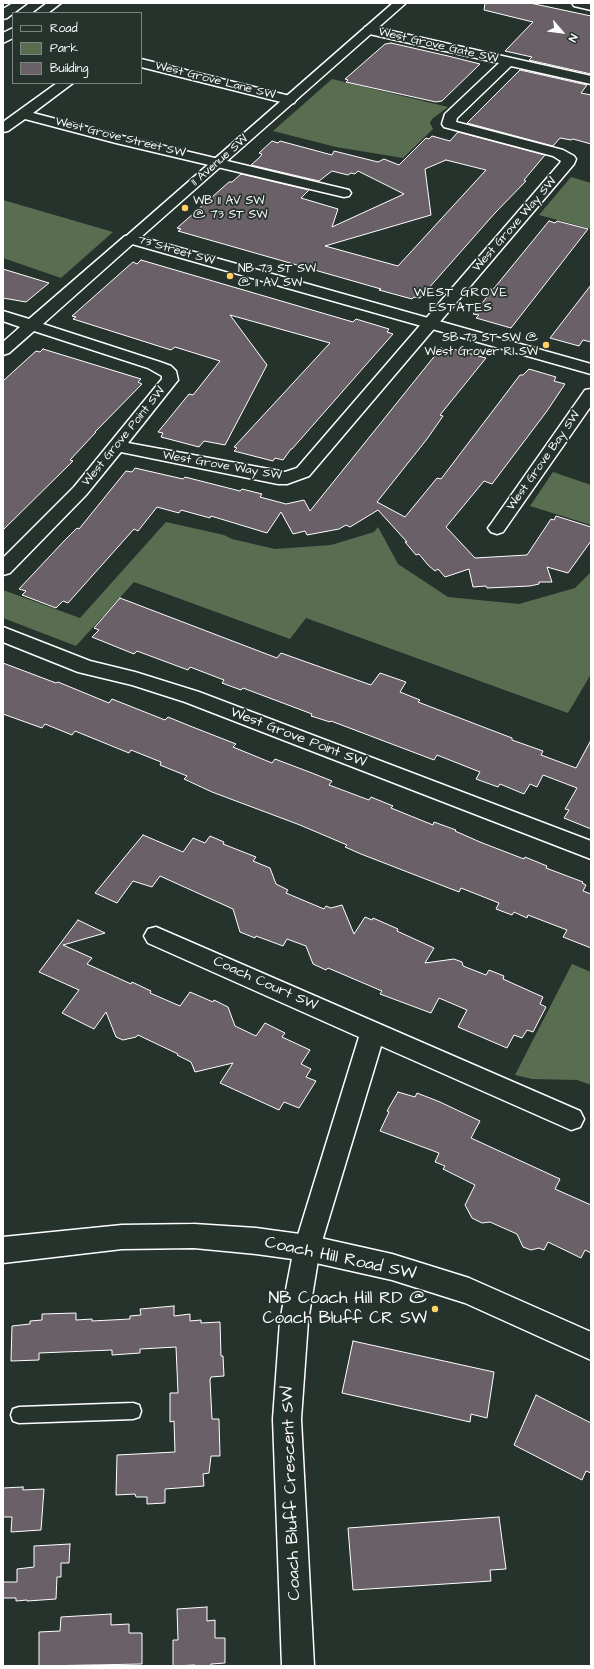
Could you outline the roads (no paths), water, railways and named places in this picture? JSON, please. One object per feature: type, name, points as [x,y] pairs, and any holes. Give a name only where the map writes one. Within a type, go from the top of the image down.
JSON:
[{"type":"street","points":[[3,15],[21,3]]},
{"type":"street","points":[[42,12],[55,3]]},
{"type":"street","name":"11 Avenue SW","points":[[3,350],[400,3]]},
{"type":"street","points":[[578,3],[591,6]]},
{"type":"street","name":"West Grove Gate SW","points":[[369,30],[591,80]]},
{"type":"street","points":[[3,38],[12,33]]},
{"type":"street","name":"West Grove Way SW","points":[[117,446],[278,478],[296,476],[308,467],[568,164],[569,159],[558,153],[455,127],[448,123],[450,117],[507,62]]},
{"type":"street","name":"West Grove Lane SW","points":[[142,63],[289,100]]},
{"type":"street","points":[[3,128],[65,84]]},
{"type":"street","name":"West Grove Street SW","points":[[22,114],[116,139],[344,193]]},
{"type":"street","name":"73 Street SW","points":[[130,238],[591,369]]},
{"type":"street","points":[[3,316],[30,326]]},
{"type":"street","name":"West Grove Point SW","points":[[3,569],[80,491],[170,380],[170,375],[165,370],[154,365],[30,326]]},
{"type":"street","name":"West Grove Bay SW","points":[[498,528],[591,394]]},
{"type":"street","name":"West Grove Point SW","points":[[3,634],[85,667],[135,679],[192,697],[591,850]]},
{"type":"street","name":"Coach Court SW","points":[[156,936],[571,1119]]},
{"type":"street","points":[[307,1248],[373,1032]]},
{"type":"street","name":"Coach Hill Road SW","points":[[3,1250],[122,1236],[194,1236],[256,1241],[307,1248],[392,1267],[469,1291],[591,1346]]},
{"type":"street","name":"Coach Bluff Crescent SW","points":[[298,1666],[287,1419],[294,1321],[307,1248]]},
{"type":"lane","points":[[19,1415],[133,1411]]},
{"type":"place","name":"WB 11 AV SW @ 73 ST SW","points":[[185,208]]},
{"type":"place","name":"NB 73 ST SW @ 11 AV SW","points":[[230,276]]},
{"type":"place","name":"SB 73 ST SW @ West Grover RI SW","points":[[546,345]]},
{"type":"place","name":"NB Coach Hill RD @ Coach Bluff CR SW","points":[[435,1309]]},
{"type":"district","name":"WEST GROVE ESTATES","points":[[461,300]]}]
